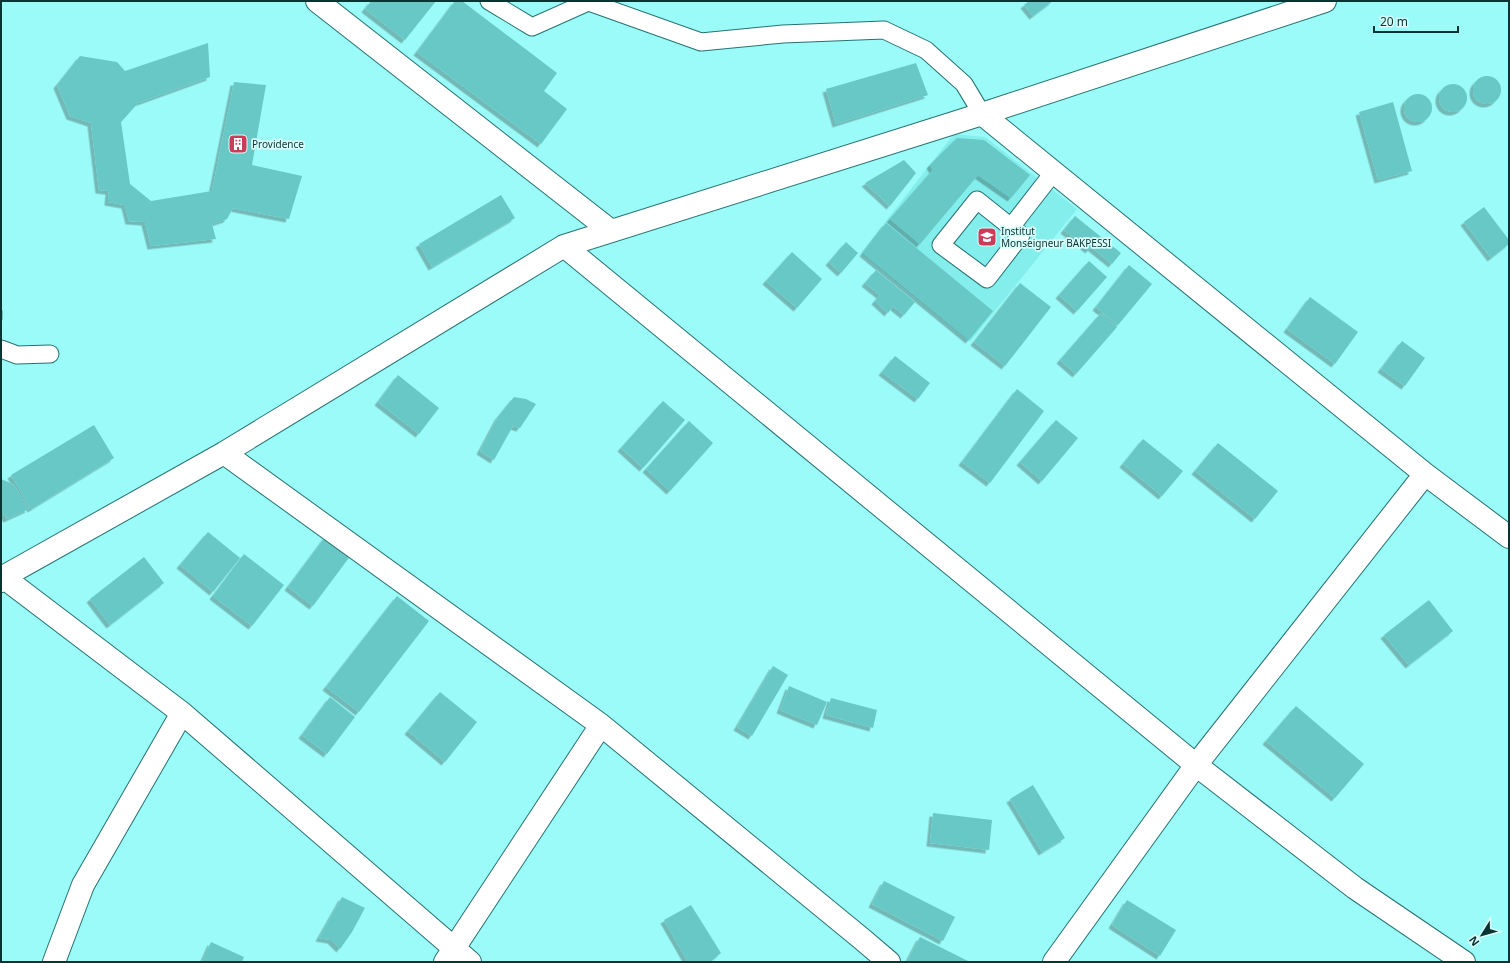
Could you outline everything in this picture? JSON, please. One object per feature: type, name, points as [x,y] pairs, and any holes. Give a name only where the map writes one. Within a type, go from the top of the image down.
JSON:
[{"type":"street","points":[[317,1],[611,231]]},
{"type":"street","points":[[600,725],[456,957],[182,713],[2,578],[224,453],[564,246],[982,114],[1325,1]]},
{"type":"street","points":[[982,114],[1425,474],[1509,537]]},
{"type":"street","points":[[564,246],[1196,765],[1356,888],[1464,962]]},
{"type":"street","points":[[224,453],[600,725],[889,962]]},
{"type":"street","points":[[1054,962],[1196,765],[1425,474]]},
{"type":"street","points":[[54,962],[83,885],[182,713]]},
{"type":"lane","points":[[489,1],[532,27],[587,2],[701,42],[782,34],[884,30],[926,50],[964,84],[982,114]]},
{"type":"lane","points":[[1011,227],[1053,173]]},
{"type":"lane","points":[[977,200],[1011,227],[1021,234],[987,279],[941,245],[977,200]]},
{"type":"lane","points":[[1,349],[17,355],[50,354]]},
{"type":"shaded area","points":[[954,134],[985,137],[1077,209],[970,342],[861,253]]},
{"type":"building","points":[[371,1],[436,1],[405,40],[365,9]]},
{"type":"building","points":[[455,1],[462,1],[557,73],[544,91],[567,109],[541,144],[417,52]]},
{"type":"building","points":[[1029,1],[1053,1],[1033,16],[1024,5]]},
{"type":"building","name":"Providence","points":[[208,43],[210,77],[138,103],[121,122],[130,184],[151,201],[212,191],[234,82],[266,85],[252,165],[302,176],[289,219],[233,208],[227,219],[212,224],[216,239],[151,246],[145,222],[129,221],[125,205],[108,202],[109,191],[99,190],[91,123],[70,116],[57,85],[80,56],[117,62],[125,71]]},
{"type":"building","points":[[916,63],[928,95],[836,124],[826,89]]},
{"type":"building","points":[[1487,76],[1497,80],[1501,90],[1497,100],[1487,104],[1477,100],[1473,90],[1477,80]]},
{"type":"building","points":[[1453,84],[1463,88],[1467,98],[1463,108],[1453,112],[1443,108],[1439,98],[1443,88]]},
{"type":"building","points":[[1418,94],[1428,98],[1432,108],[1428,118],[1418,122],[1408,118],[1404,108],[1408,98]]},
{"type":"building","points":[[1393,102],[1412,171],[1378,180],[1359,112]]},
{"type":"building","points":[[957,138],[984,140],[1030,175],[1011,198],[978,175],[920,244],[890,219],[933,170],[930,165]]},
{"type":"building","points":[[904,160],[916,173],[890,206],[865,183]]},
{"type":"building","points":[[501,195],[515,218],[432,267],[419,244]]},
{"type":"building","points":[[1484,207],[1509,240],[1509,244],[1491,258],[1464,222]]},
{"type":"building","points":[[1075,216],[1121,253],[1112,264],[1091,247],[1089,250],[1064,230]]},
{"type":"building","points":[[886,223],[993,311],[969,340],[863,253]]},
{"type":"building","points":[[846,242],[858,253],[841,273],[829,262]]},
{"type":"building","points":[[792,252],[822,279],[797,308],[766,281]]},
{"type":"building","points":[[1089,261],[1107,277],[1077,311],[1059,295]]},
{"type":"building","points":[[1129,265],[1152,284],[1118,325],[1096,307]]},
{"type":"building","points":[[876,270],[915,302],[904,315],[893,306],[888,313],[875,301],[880,295],[865,283]]},
{"type":"building","points":[[1020,283],[1051,307],[1005,366],[974,342]]},
{"type":"building","points":[[1310,297],[1358,332],[1335,364],[1287,329]]},
{"type":"building","points":[[1,308],[3,311],[3,319],[1,322]]},
{"type":"building","points":[[1101,313],[1117,327],[1076,374],[1060,360]]},
{"type":"building","points":[[1402,341],[1425,358],[1405,386],[1381,369]]},
{"type":"building","points":[[895,356],[930,383],[918,399],[882,372]]},
{"type":"building","points":[[398,375],[439,408],[419,434],[378,402]]},
{"type":"building","points":[[1017,389],[1044,411],[990,483],[962,462]]},
{"type":"building","points":[[514,397],[526,399],[536,404],[520,428],[513,426],[494,460],[480,451],[498,417]]},
{"type":"building","points":[[663,401],[685,420],[643,468],[621,448]]},
{"type":"building","points":[[1056,420],[1078,438],[1042,481],[1020,462]]},
{"type":"building","points":[[689,421],[713,443],[670,491],[646,469]]},
{"type":"building","points":[[94,425],[114,458],[31,509],[11,475]]},
{"type":"building","points":[[1143,439],[1183,471],[1162,496],[1123,464]]},
{"type":"building","points":[[1218,443],[1278,491],[1255,519],[1195,471]]},
{"type":"building","points":[[1,479],[13,484],[29,509],[7,519],[3,513],[1,513]]},
{"type":"building","points":[[208,532],[240,558],[213,592],[180,565]]},
{"type":"building","points":[[326,536],[351,555],[313,606],[288,587]]},
{"type":"building","points":[[244,554],[284,585],[252,626],[213,596]]},
{"type":"building","points":[[144,557],[164,583],[110,625],[90,599]]},
{"type":"building","points":[[397,596],[429,621],[359,712],[326,687]]},
{"type":"building","points":[[1429,600],[1453,631],[1409,665],[1384,635]]},
{"type":"building","points":[[773,666],[788,675],[752,736],[737,727]]},
{"type":"building","points":[[789,686],[827,702],[817,725],[780,710]]},
{"type":"building","points":[[440,692],[477,722],[445,762],[408,731]]},
{"type":"building","points":[[330,697],[355,717],[327,754],[302,735]]},
{"type":"building","points":[[831,698],[877,710],[873,728],[826,715]]},
{"type":"building","points":[[1296,706],[1364,764],[1335,798],[1266,741]]},
{"type":"building","points":[[1033,785],[1065,838],[1042,852],[1010,799]]},
{"type":"building","points":[[933,813],[992,820],[989,850],[930,843]]},
{"type":"building","points":[[884,881],[955,917],[943,941],[872,904]]},
{"type":"building","points":[[342,897],[365,908],[352,932],[340,949],[331,940],[319,938]]},
{"type":"building","points":[[1127,900],[1176,930],[1160,956],[1112,925]]},
{"type":"building","points":[[691,905],[721,953],[710,962],[688,962],[664,920]]},
{"type":"building","points":[[920,937],[970,962],[907,962]]},
{"type":"building","points":[[211,942],[244,957],[242,962],[202,962]]},
{"type":"place","name":"Providence","points":[[238,144]]},
{"type":"place","name":"Institut Monseigneur BAKPESSI","points":[[987,237]]}]
